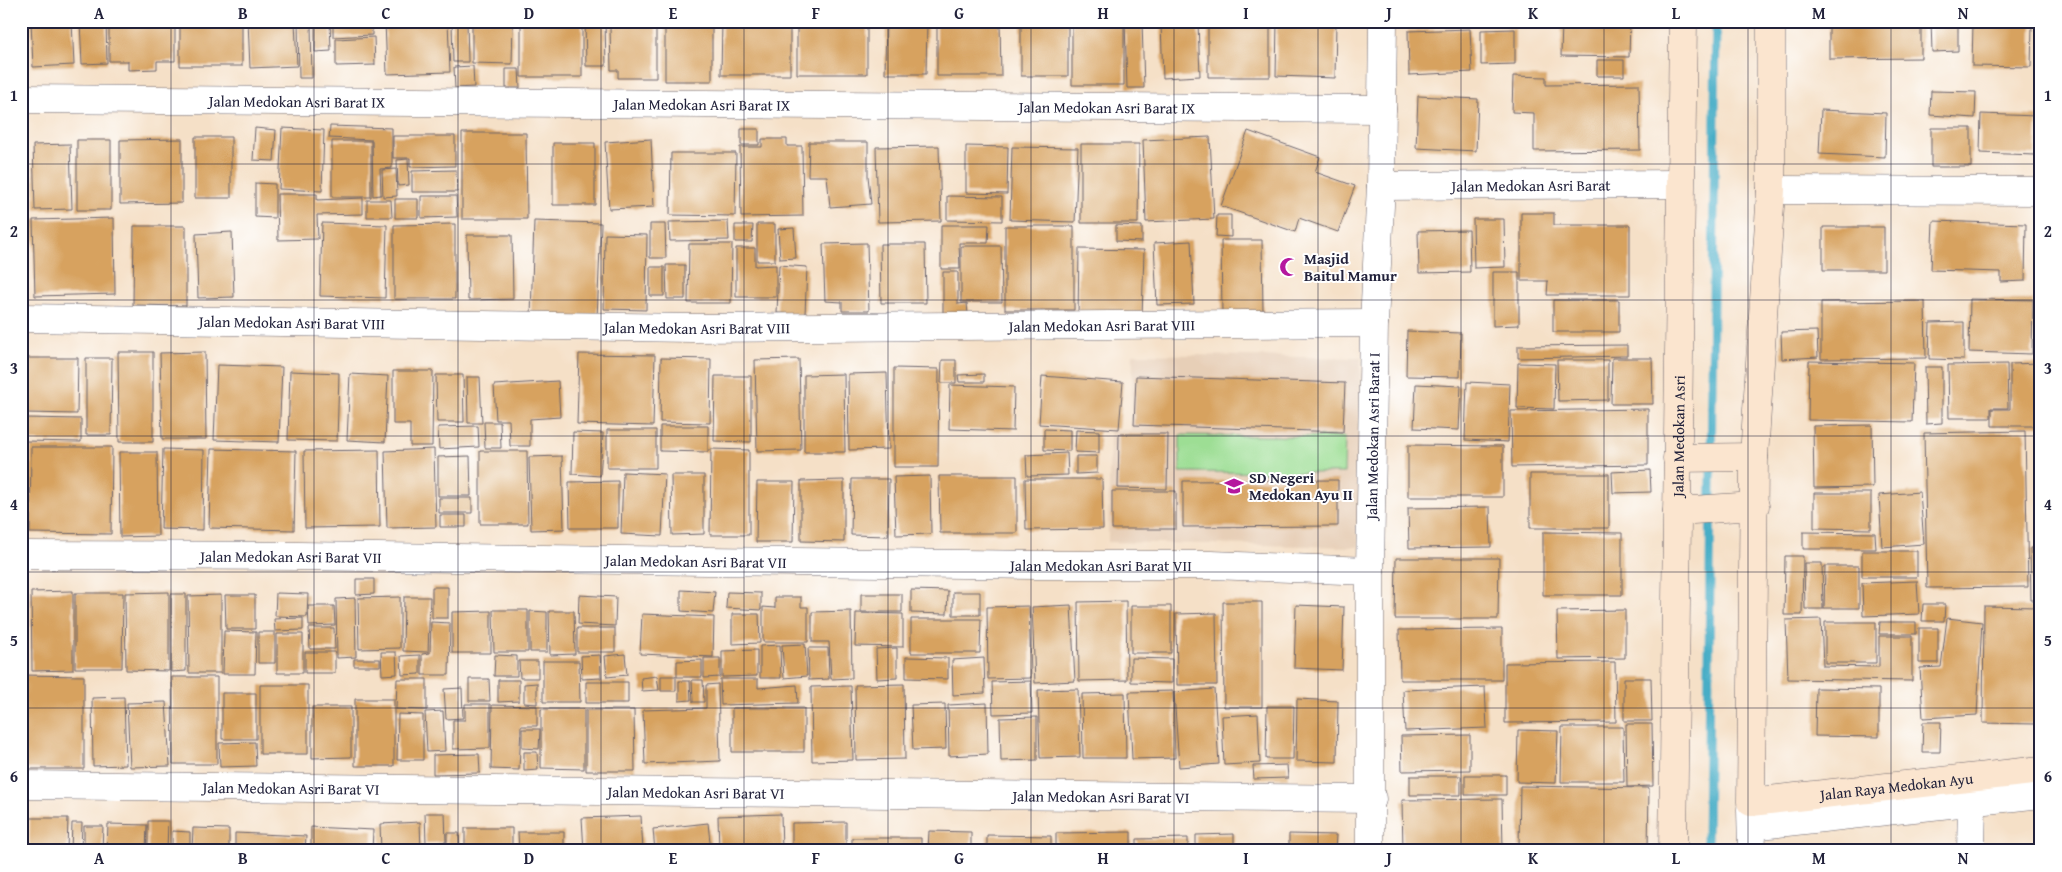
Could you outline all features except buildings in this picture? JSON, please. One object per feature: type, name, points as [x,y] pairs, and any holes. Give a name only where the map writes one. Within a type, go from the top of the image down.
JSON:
[{"type":"street","name":"Jalan Medokan Asri Barat I","points":[[1370,851],[1372,799],[1370,571],[1374,323],[1381,186],[1383,21]]},
{"type":"street","name":"Jalan Medokan Asri","points":[[1673,851],[1684,510],[1680,184],[1683,21]]},
{"type":"street","points":[[1771,21],[1771,190],[1744,457],[1752,826],[2041,794]]},
{"type":"street","name":"Jalan Medokan Asri Barat IX","points":[[21,99],[1382,109]]},
{"type":"street","name":"Jalan Medokan Asri Barat","points":[[1381,186],[1680,184]]},
{"type":"street","points":[[1771,190],[2041,191]]},
{"type":"street","name":"Jalan Medokan Asri Barat VIII","points":[[21,318],[692,328],[1374,323]]},
{"type":"street","points":[[1683,458],[1744,457]]},
{"type":"street","points":[[1684,510],[1746,506]]},
{"type":"street","name":"Jalan Medokan Asri Barat VII","points":[[21,555],[1211,565],[1370,571]]},
{"type":"street","name":"Jalan Raya Medokan Ayu","points":[[1752,826],[2041,770]]},
{"type":"street","name":"Jalan Medokan Asri Barat VI","points":[[21,785],[1372,799]]},
{"type":"street","points":[[1971,851],[1972,802]]},
{"type":"shaded area","name":"SD Negeri Medokan Ayu II","points":[[1133,354],[1361,358],[1358,547],[1108,542],[1110,430],[1131,430]]},
{"type":"green space","points":[[1180,435],[1345,437],[1344,473],[1180,472]]},
{"type":"waterway","points":[[1707,851],[1716,21]]},
{"type":"place","name":"Masjid Baitul Mamur","points":[[1289,267]]},
{"type":"place","name":"SD Negeri Medokan Ayu II","points":[[1234,486]]}]
